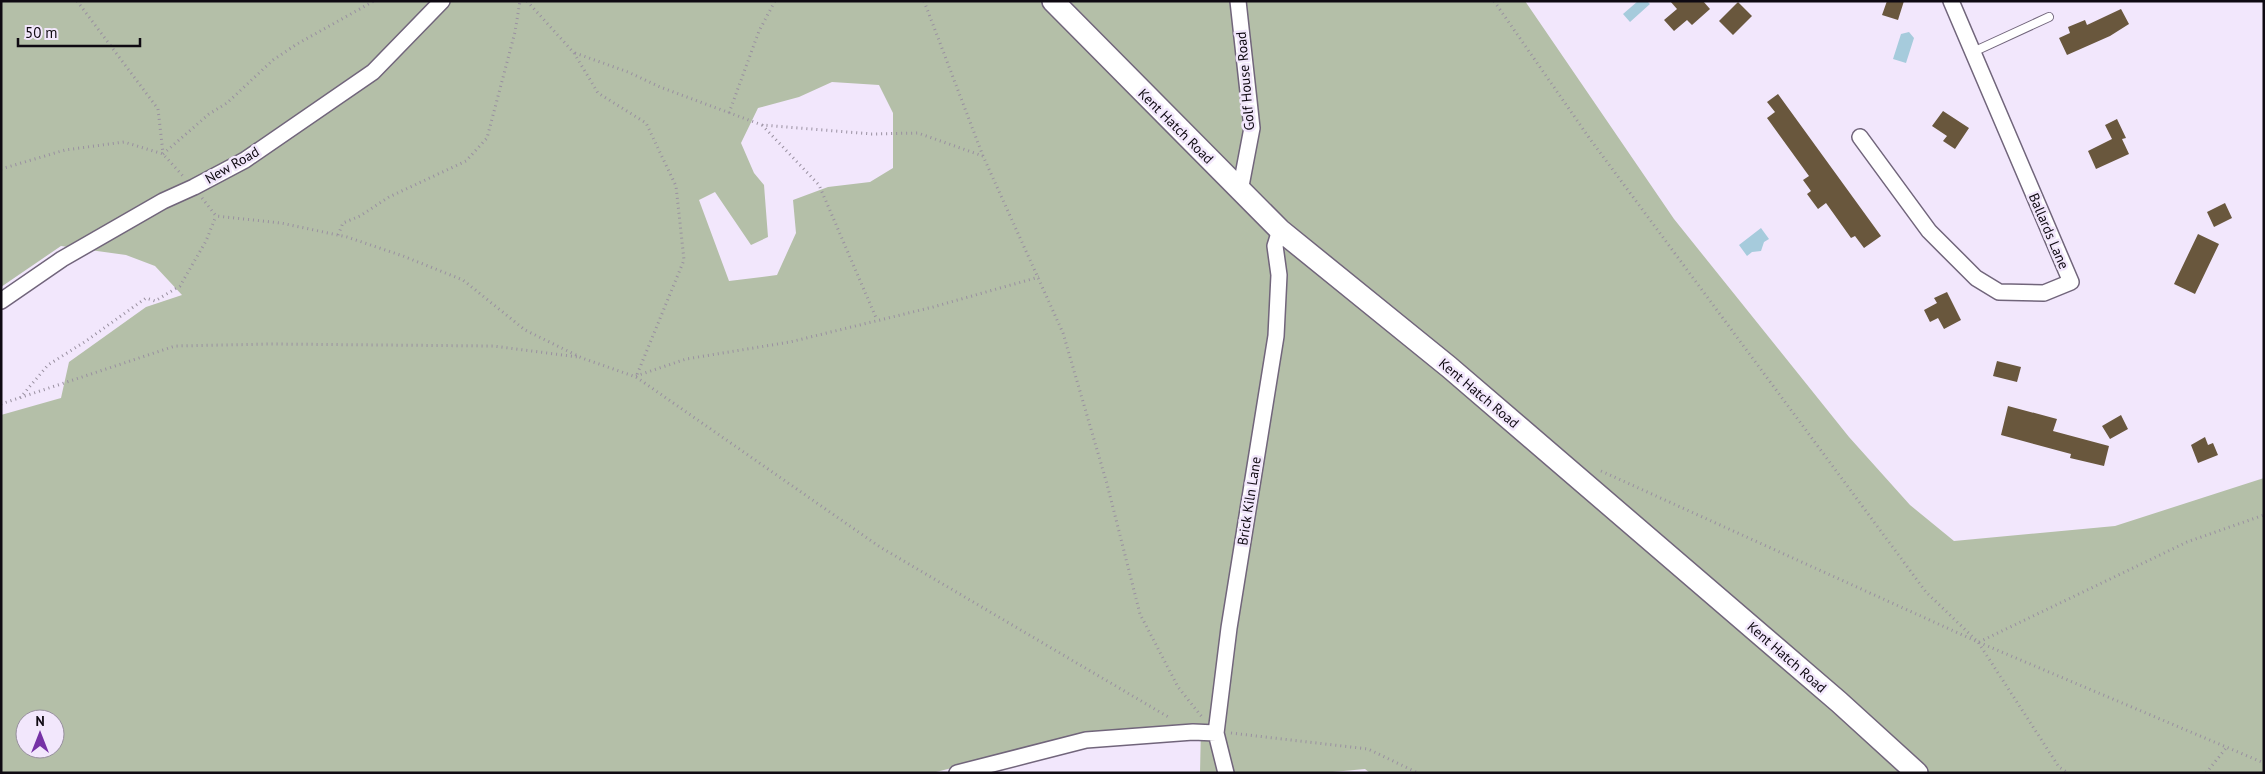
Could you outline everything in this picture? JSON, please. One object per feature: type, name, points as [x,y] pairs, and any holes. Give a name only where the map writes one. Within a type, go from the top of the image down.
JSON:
[{"type":"main road","name":"Kent Hatch Road","points":[[1054,1],[1280,230],[1449,368],[1839,702],[1917,773]]},
{"type":"street","name":"New Road","points":[[1,301],[62,259],[163,201],[245,160],[373,72],[442,1]]},
{"type":"street","name":"Golf House Road","points":[[1238,1],[1252,128],[1240,191]]},
{"type":"street","name":"Ballards Lane","points":[[1860,137],[1929,231],[1976,278],[1999,292],[2044,293],[2072,282],[1951,1]]},
{"type":"street","name":"Brick Kiln Lane","points":[[1226,773],[1216,733],[1229,628],[1276,336],[1279,275],[1275,246],[1280,230]]},
{"type":"street","points":[[957,773],[1086,740],[1193,732],[1216,733]]},
{"type":"lane","points":[[1973,52],[2049,17]]},
{"type":"path","points":[[77,1],[158,109],[163,154]]},
{"type":"path","points":[[163,154],[209,114],[228,103],[273,60],[297,44],[374,1]]},
{"type":"path","points":[[338,235],[343,224],[360,216],[389,197],[466,161],[487,138],[515,32],[520,1]]},
{"type":"path","points":[[527,1],[574,53],[598,93],[646,123],[676,186],[684,260],[636,377]]},
{"type":"path","points":[[728,114],[759,31],[775,1]]},
{"type":"path","points":[[924,1],[983,156],[1063,334],[1107,484],[1140,614],[1178,687],[1216,733],[1244,733],[1368,749],[1418,773]]},
{"type":"path","points":[[1494,1],[1590,139],[1926,592],[1978,642],[2059,767],[2068,773]]},
{"type":"path","points":[[574,53],[628,72],[728,114],[762,125],[872,134],[918,133],[983,156]]},
{"type":"path","points":[[762,125],[819,185],[877,320]]},
{"type":"path","points":[[1,169],[65,150],[124,142],[163,154],[194,187],[216,216],[281,224],[338,235],[403,256],[463,280],[525,330],[582,358],[636,377],[880,546],[1193,732]]},
{"type":"path","points":[[18,400],[48,365],[86,341],[146,298],[155,301],[180,286],[206,241],[216,216]]},
{"type":"path","points":[[636,377],[686,359],[790,342],[1039,277]]},
{"type":"path","points":[[1,404],[18,400],[175,346],[272,344],[493,346],[582,358]]},
{"type":"path","points":[[1600,471],[1978,642],[2264,763]]},
{"type":"path","points":[[1978,642],[2187,542],[2264,515]]},
{"type":"path","points":[[2206,773],[2227,746]]},
{"type":"green space","points":[[1,1],[1525,1],[1674,219],[1849,437],[1910,505],[1954,541],[2115,526],[2264,478],[2264,773],[1370,773],[1365,769],[1322,773],[1200,773],[1201,725],[1070,738],[932,773],[1,773],[1,415],[61,398],[69,362],[146,307],[182,295],[155,266],[126,255],[61,246],[1,287]],"holes":[[[832,82],[879,85],[893,113],[893,168],[870,182],[828,187],[793,200],[796,233],[777,275],[729,281],[699,200],[715,192],[751,245],[768,237],[764,185],[754,173],[741,143],[758,108],[799,97]]]},
{"type":"water","points":[[1638,1],[1647,1],[1650,4],[1630,22],[1623,14]]},
{"type":"water","points":[[1909,32],[1914,38],[1906,63],[1893,59],[1901,34]]},
{"type":"water","points":[[1761,228],[1769,239],[1764,242],[1761,251],[1752,252],[1747,256],[1739,245]]},
{"type":"building","points":[[1670,1],[1703,1],[1710,9],[1692,25],[1687,20],[1674,31],[1664,20],[1677,9]]},
{"type":"building","points":[[1887,1],[1904,1],[1898,20],[1882,15]]},
{"type":"building","points":[[1738,2],[1752,16],[1733,35],[1719,21]]},
{"type":"building","points":[[2121,9],[2129,24],[2110,36],[2067,55],[2059,38],[2070,33],[2068,27],[2085,20],[2087,25]]},
{"type":"building","points":[[1778,94],[1881,236],[1864,248],[1855,236],[1851,238],[1826,203],[1818,209],[1807,194],[1811,191],[1803,180],[1809,176],[1767,118],[1775,112],[1767,102]]},
{"type":"building","points":[[1943,111],[1969,128],[1955,149],[1943,141],[1947,136],[1932,126]]},
{"type":"building","points":[[2117,119],[2126,138],[2122,139],[2129,154],[2096,169],[2088,151],[2112,139],[2105,125]]},
{"type":"building","points":[[2225,203],[2232,218],[2214,227],[2207,212]]},
{"type":"building","points":[[2198,234],[2219,244],[2195,294],[2174,284]]},
{"type":"building","points":[[1947,292],[1961,320],[1944,329],[1938,318],[1930,322],[1924,310],[1937,303],[1934,298]]},
{"type":"building","points":[[1997,361],[2021,367],[2017,382],[1993,376]]},
{"type":"building","points":[[2008,406],[2057,419],[2053,431],[2109,446],[2104,466],[2070,458],[2071,454],[2001,435]]},
{"type":"building","points":[[2121,415],[2128,429],[2110,439],[2102,426]]},
{"type":"building","points":[[2205,437],[2208,445],[2213,443],[2218,455],[2198,463],[2191,445]]}]
